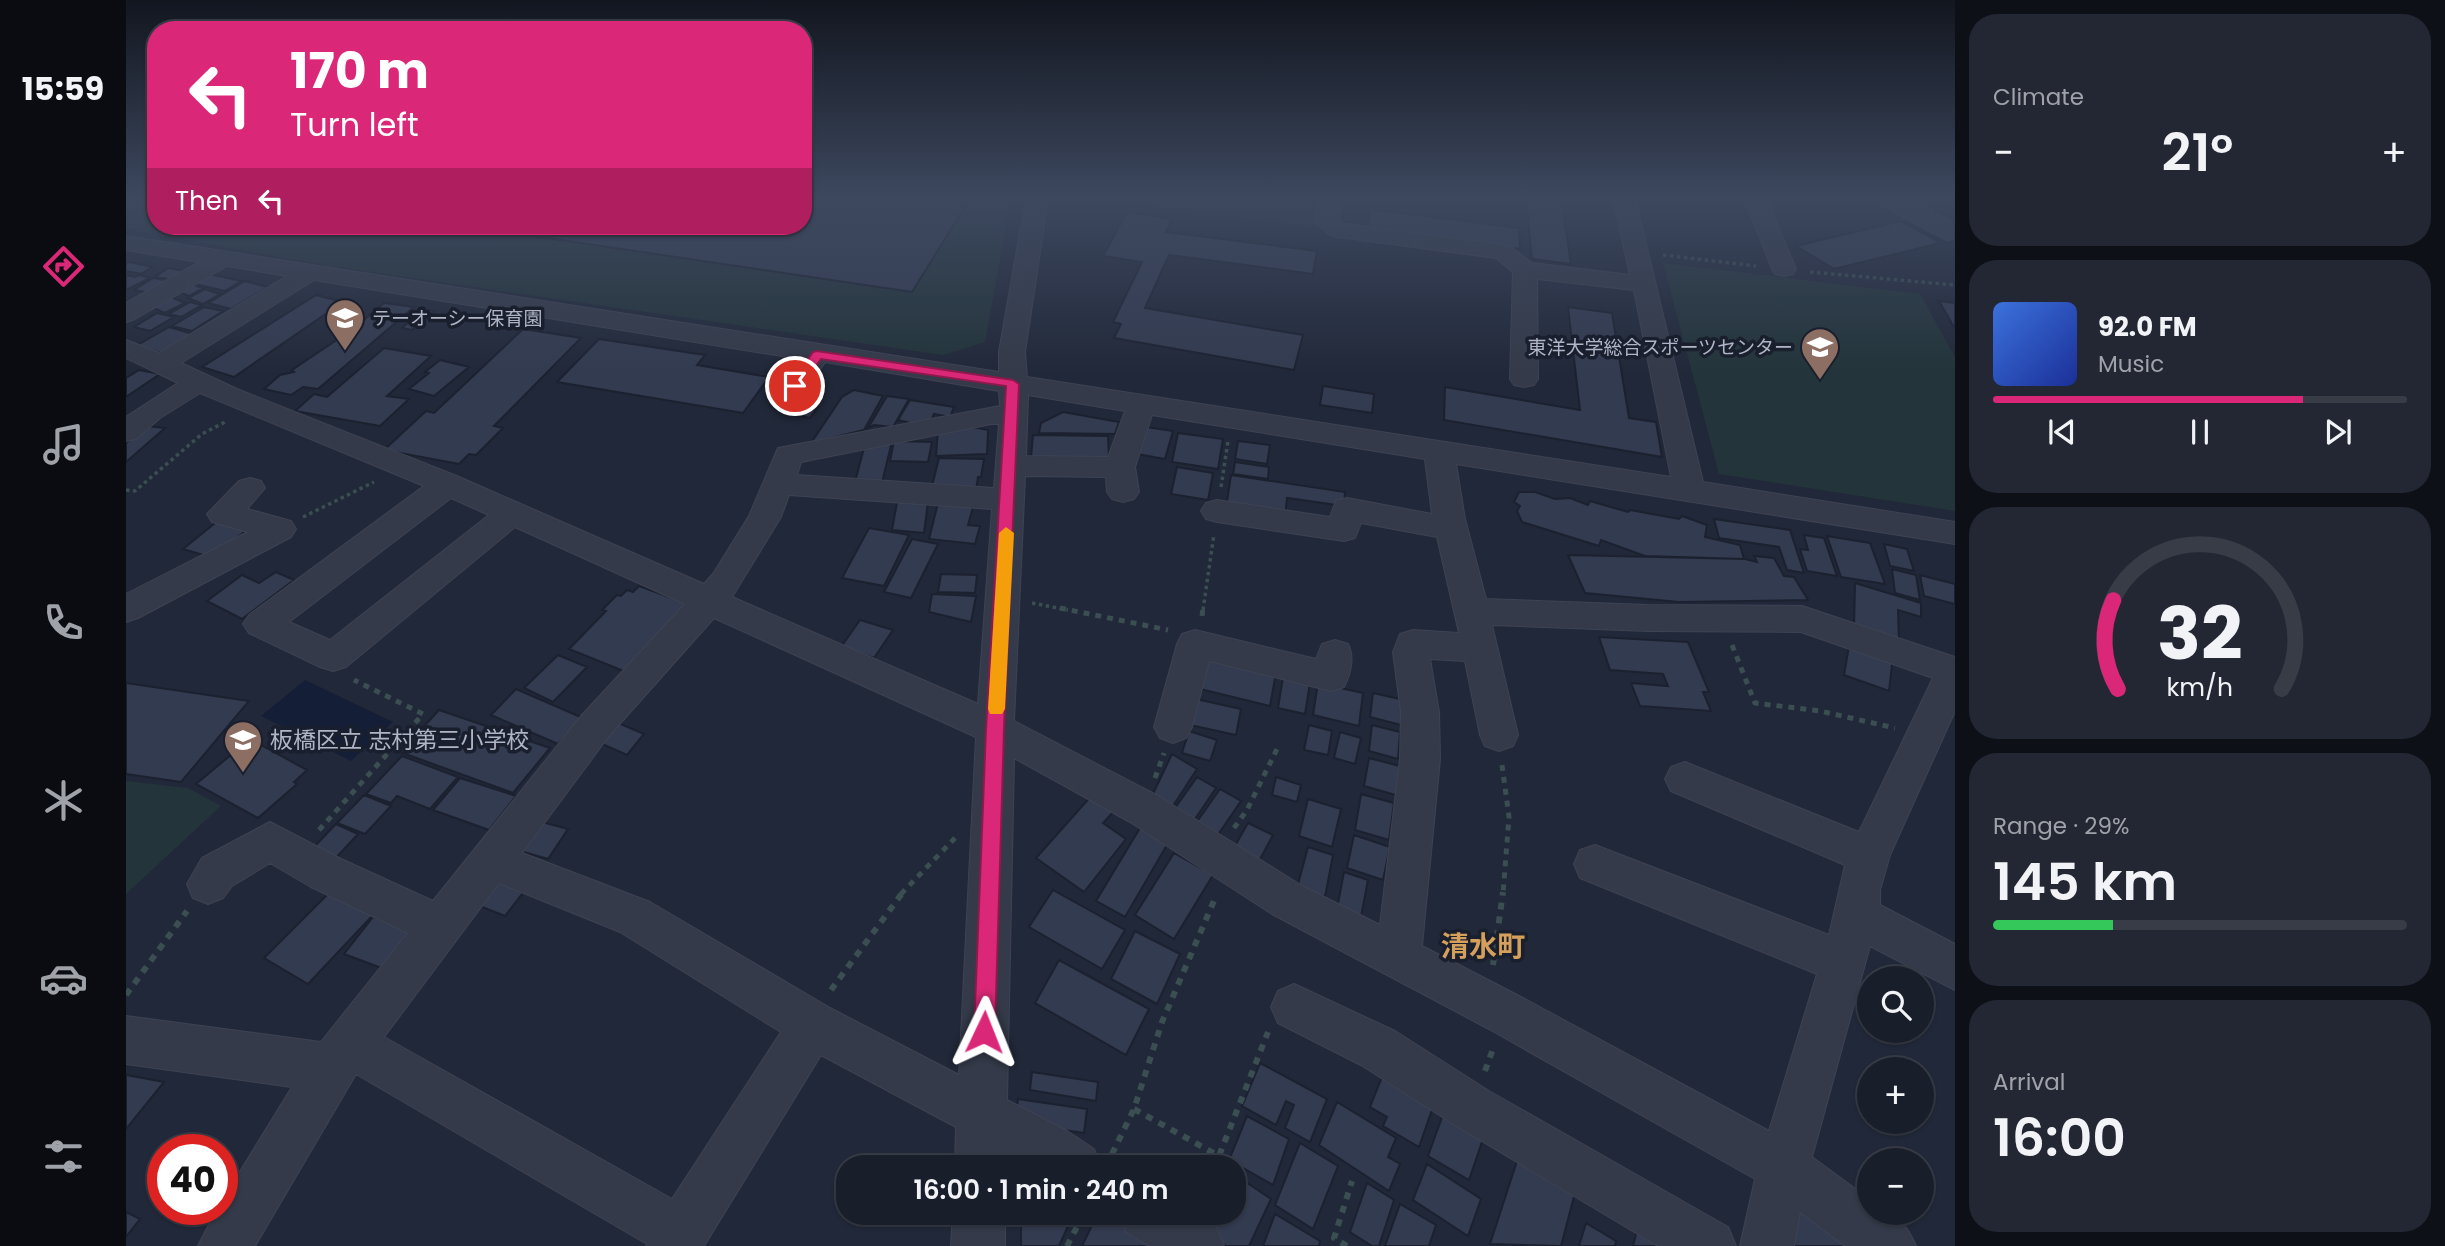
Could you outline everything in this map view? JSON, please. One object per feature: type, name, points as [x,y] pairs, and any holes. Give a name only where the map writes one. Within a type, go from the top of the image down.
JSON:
[{"type":"street","points":[[205,256],[817,354],[1013,399],[1141,406],[1955,533]]},
{"type":"street","points":[[980,1155],[995,729],[1013,399],[1012,352],[1028,256]]},
{"type":"street","points":[[1508,256],[1525,271],[1645,284]]},
{"type":"street","points":[[1638,256],[1689,491]]},
{"type":"street","points":[[1779,256],[1784,269]]},
{"type":"street","points":[[126,314],[222,259]]},
{"type":"street","points":[[1524,379],[1525,271]]},
{"type":"street","points":[[139,359],[309,273]]},
{"type":"street","points":[[795,386],[817,354]]},
{"type":"street","points":[[139,359],[448,484],[995,729],[1144,809],[1287,900],[1496,1008],[1783,1167],[1889,1246]]},
{"type":"street","points":[[129,426],[198,382]]},
{"type":"street","points":[[225,1246],[341,1056],[439,926],[595,726],[725,583],[765,516],[789,455],[990,415],[1013,399]]},
{"type":"street","points":[[778,484],[1121,480],[1141,406]]},
{"type":"street","points":[[1439,452],[1452,529],[1499,735]]},
{"type":"street","points":[[448,484],[261,624],[332,657],[512,513]]},
{"type":"street","points":[[250,488],[223,514],[280,528]]},
{"type":"street","points":[[1217,511],[1344,530],[1346,509],[1452,529]]},
{"type":"street","points":[[126,609],[280,528]]},
{"type":"street","points":[[1471,611],[1802,619],[1955,671],[1869,855],[1859,890],[1857,916],[1783,1167],[1767,1246]]},
{"type":"street","points":[[1173,727],[1195,643],[1331,677],[1335,654]]},
{"type":"street","points":[[1398,958],[1420,759],[1420,712],[1411,652],[1413,644],[1479,648]]},
{"type":"street","points":[[1685,779],[1869,855]]},
{"type":"street","points":[[208,884],[217,872],[270,841],[326,873],[439,926]]},
{"type":"street","points":[[491,860],[635,917],[813,1025],[1058,1155]]},
{"type":"street","points":[[1595,864],[1844,963]]},
{"type":"street","points":[[1857,916],[1955,968]]},
{"type":"street","points":[[1294,1007],[1378,1048],[1472,1108],[1709,1246]]},
{"type":"street","points":[[126,1040],[341,1056],[676,1240],[813,1025]]},
{"type":"street","points":[[978,1246],[979,1225]]},
{"type":"street","points":[[1164,1225],[1197,1246]]},
{"type":"path","points":[[126,490],[135,491],[202,434],[253,406]]},
{"type":"path","points":[[280,528],[403,467]]},
{"type":"path","points":[[1025,602],[1172,630]]},
{"type":"path","points":[[1721,619],[1755,703],[1820,711],[1927,735]]},
{"type":"path","points":[[292,854],[314,836],[423,714],[323,665],[332,657]]},
{"type":"path","points":[[1144,809],[1173,727]]},
{"type":"path","points":[[1472,1108],[1496,1008],[1508,817],[1499,735]]},
{"type":"path","points":[[1112,1155],[1134,1109],[1162,1022],[1222,859],[1277,749]]},
{"type":"path","points":[[813,1025],[817,1010],[874,927],[919,870],[961,833]]},
{"type":"path","points":[[126,995],[208,884]]},
{"type":"path","points":[[1134,1109],[1219,1156],[1275,1015],[1294,1007]]},
{"type":"path","points":[[1347,1246],[1334,1238],[1352,1181]]},
{"type":"path","points":[[1067,1246],[1078,1225]]},
{"type":"shaded area","points":[[275,256],[1001,256],[985,342],[943,355]]},
{"type":"shaded area","name":"東洋大学総合スポーツセンター","points":[[1663,263],[1920,294],[1955,357],[1955,511],[1719,474]]},
{"type":"shaded area","points":[[126,781],[188,788],[221,806],[126,894]]},
{"type":"water","points":[[305,680],[393,722],[351,761],[261,716]]},
{"type":"building","points":[[670,256],[934,256],[912,292]]},
{"type":"building","points":[[1104,256],[1168,256],[1145,308],[1303,335],[1294,370],[1114,338],[1121,324],[1113,322],[1142,262]]},
{"type":"building","points":[[1178,256],[1316,256],[1313,274]]},
{"type":"building","points":[[1532,256],[1570,256],[1571,264],[1532,259]]},
{"type":"building","points":[[1813,256],[1887,256],[1834,269]]},
{"type":"building","points":[[126,263],[152,267],[141,274],[126,271]]},
{"type":"building","points":[[168,268],[190,272],[173,280],[155,277]]},
{"type":"building","points":[[210,274],[241,281],[225,291],[195,284]]},
{"type":"building","points":[[126,275],[140,275],[150,278],[126,290]]},
{"type":"building","points":[[153,278],[170,281],[151,293],[134,290]]},
{"type":"building","points":[[245,281],[268,287],[231,309],[208,303]]},
{"type":"building","points":[[191,284],[203,288],[189,296],[177,291]]},
{"type":"building","points":[[205,289],[220,294],[203,304],[188,298]]},
{"type":"building","points":[[316,295],[343,302],[234,377],[202,367]]},
{"type":"building","points":[[169,296],[185,303],[165,313],[149,306]]},
{"type":"building","points":[[1939,301],[1955,303],[1955,329]]},
{"type":"building","points":[[190,302],[202,305],[181,317],[169,314]]},
{"type":"building","points":[[384,303],[414,307],[318,389],[303,387],[291,395],[264,389],[280,375],[294,372],[292,370],[353,329]]},
{"type":"building","points":[[204,307],[223,311],[192,331],[172,326]]},
{"type":"building","points":[[1568,307],[1612,313],[1629,418],[1656,422],[1662,457],[1444,420],[1445,387],[1580,410]]},
{"type":"building","points":[[425,309],[434,311],[412,330],[402,328]]},
{"type":"building","points":[[157,313],[174,317],[150,331],[134,327]]},
{"type":"building","points":[[169,327],[193,334],[161,353],[136,346]]},
{"type":"building","points":[[523,329],[581,338],[494,426],[503,428],[476,455],[469,454],[459,464],[384,450],[426,411],[434,413]]},
{"type":"building","points":[[599,339],[705,355],[697,365],[769,377],[743,413],[557,382]]},
{"type":"building","points":[[384,348],[431,356],[387,396],[409,399],[380,426],[295,411],[314,394],[327,397]]},
{"type":"building","points":[[440,360],[469,367],[434,396],[409,389],[429,373],[425,372]]},
{"type":"building","points":[[139,370],[160,374],[126,397],[126,378]]},
{"type":"building","points":[[1323,386],[1374,394],[1372,413],[1320,405]]},
{"type":"building","points":[[854,390],[883,396],[864,430],[811,443],[842,397]]},
{"type":"building","points":[[887,396],[909,399],[893,427],[874,425],[868,428]]},
{"type":"building","points":[[910,400],[954,407],[950,417],[934,414],[931,421],[915,424],[898,420]]},
{"type":"building","points":[[793,402],[818,407],[810,418],[785,413]]},
{"type":"building","points":[[1063,412],[1119,422],[1115,434],[1039,433],[1041,423]]},
{"type":"building","points":[[146,426],[165,428],[126,462],[126,443]]},
{"type":"building","points":[[973,427],[988,430],[987,454],[936,456],[938,430]]},
{"type":"building","points":[[1146,427],[1173,431],[1165,459],[1137,454]]},
{"type":"building","points":[[1178,433],[1223,439],[1218,469],[1172,462]]},
{"type":"building","points":[[1033,435],[1108,436],[1109,460],[1031,458]]},
{"type":"building","points":[[892,441],[882,483],[855,482],[865,444]]},
{"type":"building","points":[[894,441],[932,442],[928,462],[890,461]]},
{"type":"building","points":[[1238,441],[1270,445],[1267,464],[1235,459]]},
{"type":"building","points":[[939,458],[984,459],[976,491],[931,490]]},
{"type":"building","points":[[1235,462],[1269,467],[1268,479],[1233,474]]},
{"type":"building","points":[[1177,467],[1213,473],[1208,500],[1171,494]]},
{"type":"building","points":[[1231,475],[1345,492],[1344,506],[1287,498],[1285,517],[1226,508]]},
{"type":"building","points":[[1519,492],[1535,492],[1555,499],[1570,498],[1588,505],[1590,501],[1628,512],[1630,510],[1679,519],[1682,516],[1707,525],[1705,537],[1740,545],[1744,559],[1645,556],[1601,540],[1599,546],[1522,522],[1517,511],[1520,506],[1514,502]]},
{"type":"building","points":[[898,497],[928,502],[924,533],[892,530]]},
{"type":"building","points":[[938,503],[973,507],[968,525],[980,526],[975,544],[929,539]]},
{"type":"building","points":[[220,519],[250,527],[213,558],[183,549]]},
{"type":"building","points":[[1714,519],[1790,530],[1804,573],[1787,570],[1779,547],[1719,538]]},
{"type":"building","points":[[869,528],[909,535],[884,586],[842,578]]},
{"type":"building","points":[[1804,535],[1824,538],[1837,576],[1807,571],[1800,549],[1808,550]]},
{"type":"building","points":[[1827,536],[1870,543],[1885,584],[1841,577]]},
{"type":"building","points":[[912,539],[938,544],[911,598],[884,592]]},
{"type":"building","points":[[1884,544],[1907,549],[1914,571],[1890,566]]},
{"type":"building","points":[[1568,555],[1745,559],[1757,562],[1754,556],[1774,558],[1784,576],[1794,577],[1808,600],[1679,602],[1585,593]]},
{"type":"building","points":[[1892,569],[1916,575],[1920,600],[1895,593]]},
{"type":"building","points":[[276,572],[294,580],[242,619],[207,601],[242,575],[259,583]]},
{"type":"building","points":[[941,574],[977,575],[975,593],[938,592]]},
{"type":"building","points":[[1920,575],[1955,584],[1955,604],[1924,596]]},
{"type":"building","points":[[1855,583],[1921,603],[1921,617],[1898,610],[1899,641],[1854,627]]},
{"type":"building","points":[[639,586],[688,604],[626,672],[569,649],[606,611],[602,610],[617,595],[621,596],[627,590],[633,592]]},
{"type":"building","points":[[932,594],[976,596],[971,622],[929,612]]},
{"type":"building","points":[[860,620],[893,630],[874,658],[841,647]]},
{"type":"building","points":[[1599,637],[1688,642],[1709,692],[1703,692],[1711,711],[1640,706],[1631,683],[1668,686],[1663,674],[1610,670]]},
{"type":"building","points":[[1850,640],[1893,656],[1889,691],[1844,675]]},
{"type":"building","points":[[558,655],[587,667],[553,702],[524,688]]},
{"type":"building","points":[[1202,655],[1276,673],[1270,706],[1192,687]]},
{"type":"building","points":[[1283,677],[1310,683],[1305,714],[1278,708]]},
{"type":"building","points":[[126,683],[249,701],[181,782],[126,774]]},
{"type":"building","points":[[1318,683],[1363,693],[1359,726],[1313,715]]},
{"type":"building","points":[[516,689],[583,718],[558,744],[491,715]]},
{"type":"building","points":[[1373,693],[1404,700],[1401,725],[1370,717]]},
{"type":"building","points":[[1196,699],[1241,709],[1236,735],[1190,725]]},
{"type":"building","points":[[439,710],[550,748],[513,793],[400,752]]},
{"type":"building","points":[[609,719],[644,734],[627,755],[591,739]]},
{"type":"building","points":[[1309,725],[1332,731],[1328,755],[1304,750]]},
{"type":"building","points":[[1372,725],[1400,732],[1398,759],[1369,751]]},
{"type":"building","points":[[1189,731],[1217,740],[1210,761],[1182,753]]},
{"type":"building","points":[[1340,732],[1361,738],[1355,764],[1334,758]]},
{"type":"building","points":[[250,739],[307,770],[294,782],[297,784],[258,818],[196,784]]},
{"type":"building","points":[[1172,754],[1197,769],[1171,809],[1151,798]]},
{"type":"building","points":[[402,756],[458,777],[430,809],[397,796],[391,803],[366,794]]},
{"type":"building","points":[[1369,758],[1411,769],[1406,798],[1364,786]]},
{"type":"building","points":[[1197,777],[1216,788],[1193,822],[1173,811]]},
{"type":"building","points":[[1276,777],[1301,785],[1297,802],[1272,795]]},
{"type":"building","points":[[460,778],[516,796],[489,830],[433,810]]},
{"type":"building","points":[[1220,789],[1241,801],[1215,839],[1194,826]]},
{"type":"building","points":[[1361,794],[1394,803],[1389,840],[1355,830]]},
{"type":"building","points":[[364,795],[391,806],[365,834],[337,823]]},
{"type":"building","points":[[1092,795],[1115,810],[1103,823],[1126,839],[1084,892],[1036,858]]},
{"type":"building","points":[[1308,799],[1341,809],[1332,847],[1299,836]]},
{"type":"building","points":[[531,819],[568,829],[548,859],[510,848]]},
{"type":"building","points":[[1143,823],[1171,838],[1125,917],[1096,901]]},
{"type":"building","points":[[1248,823],[1273,835],[1257,865],[1232,851]]},
{"type":"building","points":[[336,824],[358,834],[334,860],[311,850]]},
{"type":"building","points":[[1354,835],[1390,847],[1383,880],[1347,868]]},
{"type":"building","points":[[1308,847],[1333,855],[1325,897],[1297,888]]},
{"type":"building","points":[[1174,853],[1213,875],[1174,939],[1135,915]]},
{"type":"building","points":[[496,872],[529,885],[505,916],[472,903]]},
{"type":"building","points":[[1344,872],[1368,880],[1360,922],[1336,914]]},
{"type":"building","points":[[1053,890],[1125,930],[1102,969],[1029,927]]},
{"type":"building","points":[[330,892],[373,915],[308,984],[264,958]]},
{"type":"building","points":[[373,917],[413,931],[384,969],[344,954]]},
{"type":"building","points":[[1135,931],[1180,954],[1157,1004],[1111,979]]},
{"type":"building","points":[[1059,960],[1149,1009],[1126,1055],[1035,1003]]},
{"type":"building","points":[[1260,1063],[1327,1099],[1310,1142],[1285,1128],[1294,1105],[1286,1101],[1276,1125],[1242,1106]]},
{"type":"building","points":[[1032,1072],[1098,1082],[1096,1101],[1030,1090]]},
{"type":"building","points":[[1384,1072],[1435,1101],[1419,1147],[1383,1126],[1387,1117],[1370,1107]]},
{"type":"building","points":[[126,1075],[164,1082],[126,1129]]},
{"type":"building","points":[[1018,1099],[1087,1109],[1084,1133],[1015,1123]]},
{"type":"building","points":[[1337,1102],[1396,1138],[1388,1157],[1400,1164],[1389,1191],[1319,1145]]},
{"type":"building","points":[[1445,1109],[1485,1133],[1469,1180],[1428,1156]]},
{"type":"building","points":[[1247,1116],[1289,1139],[1273,1185],[1246,1170],[1246,1155],[1231,1155]]},
{"type":"building","points":[[1300,1143],[1338,1166],[1313,1229],[1275,1205]]},
{"type":"building","points":[[1519,1155],[1576,1189],[1561,1246],[1490,1244]]},
{"type":"building","points":[[1427,1164],[1481,1199],[1468,1236],[1413,1200]]},
{"type":"building","points":[[1246,1182],[1271,1199],[1249,1246],[1226,1246],[1196,1225],[1246,1225]]},
{"type":"building","points":[[1367,1183],[1394,1200],[1379,1246],[1372,1246],[1350,1232]]},
{"type":"building","points":[[1796,1200],[1872,1246],[1788,1246]]},
{"type":"building","points":[[1400,1204],[1436,1225],[1429,1246],[1385,1246]]},
{"type":"building","points":[[126,1212],[140,1219],[126,1237]]},
{"type":"building","points":[[1275,1214],[1320,1241],[1319,1246],[1263,1246]]},
{"type":"building","points":[[1639,1222],[1678,1246],[1633,1246]]},
{"type":"building","points":[[1586,1223],[1616,1241],[1615,1246],[1579,1246]]},
{"type":"building","points":[[1021,1225],[1069,1225],[1059,1246],[1021,1246]]},
{"type":"building","points":[[1092,1225],[1134,1225],[1151,1236],[1147,1246],[1082,1246]]},
{"type":"slow traffic","points":[[996,709],[1006,533]]},
{"type":"place","name":"テーオーシー保育園","points":[[345,352]]},
{"type":"place","name":"東洋大学総合スポーツセンター","points":[[1820,381]]},
{"type":"place","name":"板橋区立 志村第三小学校","points":[[243,774]]},
{"type":"district","name":"清水町","points":[[1483,946]]},
{"type":"route","points":[[795,386],[817,354],[1013,384],[1014,408],[995,729],[984,1032]]}]
